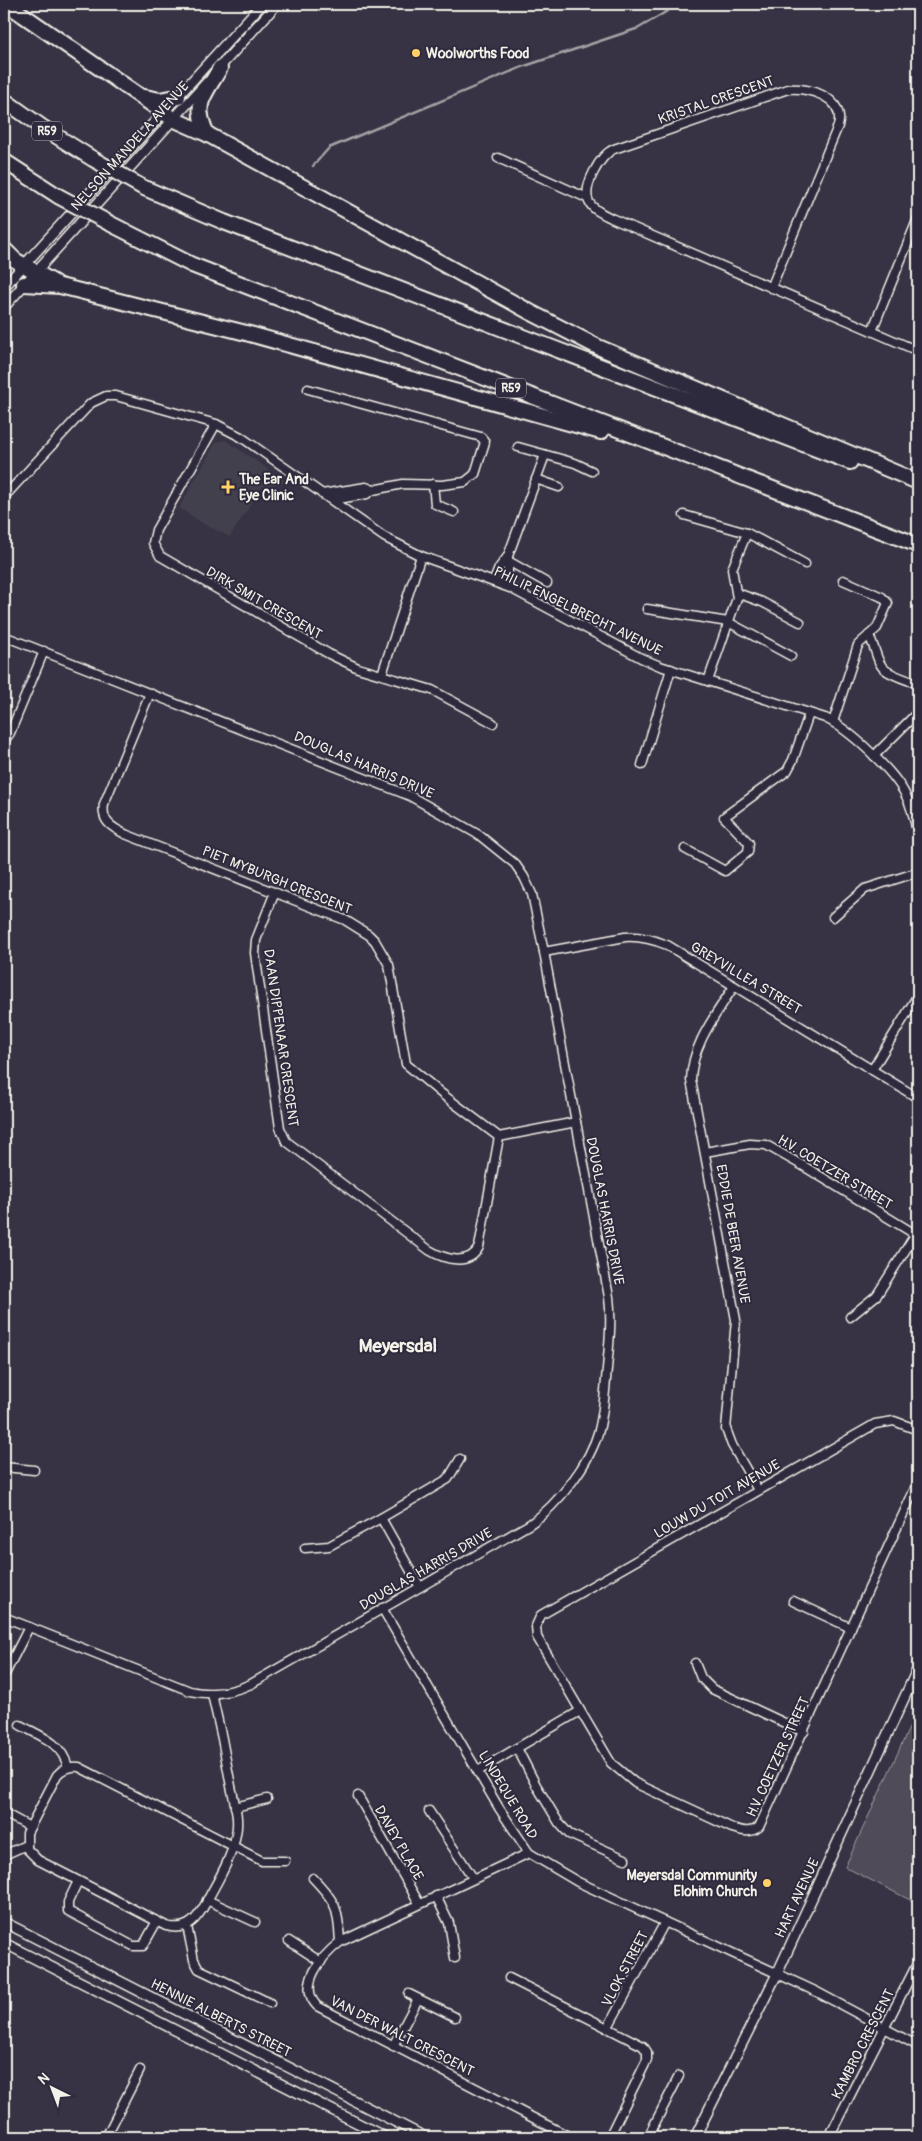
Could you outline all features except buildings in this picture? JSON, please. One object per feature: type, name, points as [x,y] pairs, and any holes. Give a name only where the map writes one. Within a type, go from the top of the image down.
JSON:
[{"type":"highway","points":[[6,4],[168,116],[208,134],[530,312],[598,347],[918,482]]},
{"type":"highway","points":[[208,134],[200,116],[200,104],[220,68]]},
{"type":"highway","points":[[139,95],[160,100],[178,97]]},
{"type":"highway","name":"R59","points":[[4,100],[93,159],[142,187],[224,222],[918,488]]},
{"type":"highway","name":"R59","points":[[4,161],[58,196],[169,255],[200,269],[918,545]]},
{"type":"highway","points":[[4,249],[30,269],[60,286]]},
{"type":"highway","points":[[24,284],[60,286],[335,357],[602,432],[648,441]]},
{"type":"street","name":"NELSON MANDELA AVENUE","points":[[4,307],[24,284],[30,269],[168,116],[178,97],[262,4]]},
{"type":"street","name":"NELSON MANDELA AVENUE","points":[[4,287],[30,269],[168,116],[220,68],[277,4]]},
{"type":"street","points":[[906,4],[918,6]]},
{"type":"street","name":"KRISTAL CRESCENT","points":[[587,198],[587,190],[599,161],[605,153],[614,149],[788,89],[802,89],[826,97],[840,110],[841,116],[771,288]]},
{"type":"street","points":[[498,158],[587,198],[593,208],[611,218],[918,350]]},
{"type":"street","points":[[872,331],[918,218]]},
{"type":"street","points":[[308,389],[480,437],[484,440],[485,446],[475,474],[471,479],[459,483],[410,483],[333,500]]},
{"type":"street","name":"PHILIP ENGELBRECHT AVENUE","points":[[4,497],[91,403],[98,399],[116,396],[216,424],[241,437],[384,537],[421,556],[503,585],[641,658],[833,722],[852,734],[874,756],[906,794],[914,815],[918,837]]},
{"type":"street","name":"DIRK SMIT CRESCENT","points":[[216,424],[156,530],[153,543],[156,552],[167,561],[329,654],[358,668],[382,674]]},
{"type":"street","points":[[518,448],[575,463],[592,470]]},
{"type":"street","points":[[503,585],[509,559],[545,455]]},
{"type":"street","points":[[536,479],[559,487]]},
{"type":"street","points":[[433,484],[435,504],[454,512]]},
{"type":"street","points":[[322,494],[366,487],[373,490]]},
{"type":"street","points":[[684,515],[747,533],[805,564]]},
{"type":"street","points":[[708,681],[737,598],[733,577],[733,564],[747,533]]},
{"type":"street","points":[[421,556],[382,674],[444,696],[493,723]]},
{"type":"street","points":[[494,581],[499,568],[509,559]]},
{"type":"street","points":[[509,559],[546,583]]},
{"type":"street","points":[[833,722],[858,646],[879,626],[887,601],[843,580]]},
{"type":"street","points":[[737,593],[762,602],[800,622]]},
{"type":"street","points":[[647,609],[728,622],[791,656]]},
{"type":"street","points":[[869,635],[881,666],[888,672],[910,681]]},
{"type":"street","name":"DOUGLAS HARRIS DRIVE","points":[[4,636],[410,796],[479,835],[508,856],[524,877],[532,894],[609,1297],[611,1319],[604,1392],[597,1434],[581,1467],[564,1492],[546,1512],[530,1524],[251,1684],[238,1690],[212,1694],[190,1691],[4,1617]]},
{"type":"street","points":[[4,741],[7,738],[44,651]]},
{"type":"street","points":[[642,764],[671,669]]},
{"type":"street","name":"PIET MYBURGH CRESCENT","points":[[150,692],[104,804],[104,814],[107,822],[125,834],[354,924],[375,941],[390,968],[405,1062],[414,1072],[499,1137]]},
{"type":"street","points":[[874,756],[918,712]]},
{"type":"street","points":[[685,849],[723,871],[732,868],[748,852],[750,847],[746,840],[724,817],[787,771],[793,760],[809,714]]},
{"type":"street","points":[[4,721],[13,724]]},
{"type":"street","points":[[833,917],[868,887],[918,872]]},
{"type":"street","name":"DAAN DIPPENAAR CRESCENT","points":[[275,892],[255,944],[255,953],[280,1128],[286,1142],[429,1250],[460,1260],[474,1254],[478,1247],[499,1137]]},
{"type":"street","name":"GREYVILLEA STREET","points":[[544,952],[625,937],[648,938],[667,945],[918,1098]]},
{"type":"street","name":"EDDIE DE BEER AVENUE","points":[[734,986],[698,1045],[692,1065],[692,1087],[736,1320],[726,1430],[732,1445],[758,1490]]},
{"type":"street","points":[[872,1070],[918,995]]},
{"type":"street","points":[[499,1137],[576,1122]]},
{"type":"street","name":"H.V. COETZER STREET","points":[[705,1152],[750,1144],[766,1145],[917,1236]]},
{"type":"street","points":[[850,1317],[877,1295],[917,1236]]},
{"type":"street","name":"LOUW DU TOIT AVENUE","points":[[536,1623],[546,1611],[875,1424],[894,1421],[918,1430]]},
{"type":"street","points":[[305,1548],[329,1546],[381,1518],[448,1479],[460,1459]]},
{"type":"street","points":[[4,1467],[34,1470]]},
{"type":"street","name":"H.V. COETZER STREET","points":[[536,1623],[537,1637],[611,1763],[635,1783],[732,1828],[745,1832],[754,1831],[765,1818],[918,1482]]},
{"type":"street","points":[[381,1518],[420,1587]]},
{"type":"street","points":[[793,1601],[852,1628]]},
{"type":"street","name":"LINDEQUE ROAD","points":[[382,1608],[516,1836],[529,1853],[578,1882],[817,1992],[918,2046]]},
{"type":"street","points":[[4,1676],[29,1627]]},
{"type":"street","points":[[695,1663],[701,1678],[712,1689],[804,1732]]},
{"type":"street","name":"HART AVENUE","points":[[695,2137],[777,1974],[918,1668]]},
{"type":"street","points":[[212,1694],[222,1735],[237,1822],[234,1845],[198,1918],[187,1926],[173,1928],[34,1858],[29,1852],[26,1845],[26,1834],[57,1775],[68,1768],[79,1767],[234,1845],[262,1861],[285,1861]]},
{"type":"street","points":[[478,1770],[580,1711]]},
{"type":"street","points":[[20,1725],[60,1748],[65,1756],[68,1768]]},
{"type":"street","points":[[517,1748],[540,1792],[559,1823],[569,1834],[626,1859]]},
{"type":"street","name":"DAVEY PLACE","points":[[358,1796],[419,1903]]},
{"type":"street","points":[[236,1808],[267,1798]]},
{"type":"street","points":[[429,1811],[473,1878]]},
{"type":"street","points":[[4,1813],[30,1827]]},
{"type":"street","points":[[4,1855],[26,1845]]},
{"type":"street","name":"VAN DER WALT CRESCENT","points":[[529,1853],[419,1903],[340,1942],[329,1950],[309,1983],[310,1999],[317,2006],[570,2137]]},
{"type":"street","points":[[313,1878],[328,1894],[336,1907],[340,1942]]},
{"type":"street","points":[[78,1881],[68,1902],[68,1911],[134,1946],[143,1946],[157,1921]]},
{"type":"street","points":[[436,1896],[449,1923],[455,1958]]},
{"type":"street","points":[[207,1900],[254,1922]]},
{"type":"street","name":"HENNIE ALBERTS STREET","points":[[4,1922],[425,2137]]},
{"type":"street","name":"VLOK STREET","points":[[608,2027],[665,1922]]},
{"type":"street","points":[[187,1926],[194,1960],[199,1969],[270,2003]]},
{"type":"street","points":[[288,1941],[321,1962]]},
{"type":"street","points":[[4,1943],[385,2137]]},
{"type":"street","name":"KAMBRO CRESCENT","points":[[831,2137],[918,1962]]},
{"type":"street","points":[[509,1978],[636,2041],[648,2052],[644,2068],[609,2137]]},
{"type":"street","points":[[409,1994],[455,2017]]},
{"type":"street","points":[[393,2046],[418,1999]]},
{"type":"street","points":[[106,2137],[140,2070]]},
{"type":"street","points":[[648,2137],[679,2076]]},
{"type":"shaded area","name":"The Ear And Eye Clinic","points":[[225,440],[287,482],[261,488],[230,537],[204,524],[179,508],[216,442]]},
{"type":"shaded area","points":[[918,1709],[918,1904],[845,1867]]},
{"type":"waterway","points":[[313,166],[329,148],[522,67],[639,28],[679,4]]},
{"type":"place","name":"Woolworths Food","points":[[416,53]]},
{"type":"place","name":"The Ear And Eye Clinic","points":[[228,487]]},
{"type":"place","name":"Meyersdal Community Elohim Church","points":[[767,1883]]},
{"type":"district","name":"Meyersdal","points":[[398,1346]]}]
